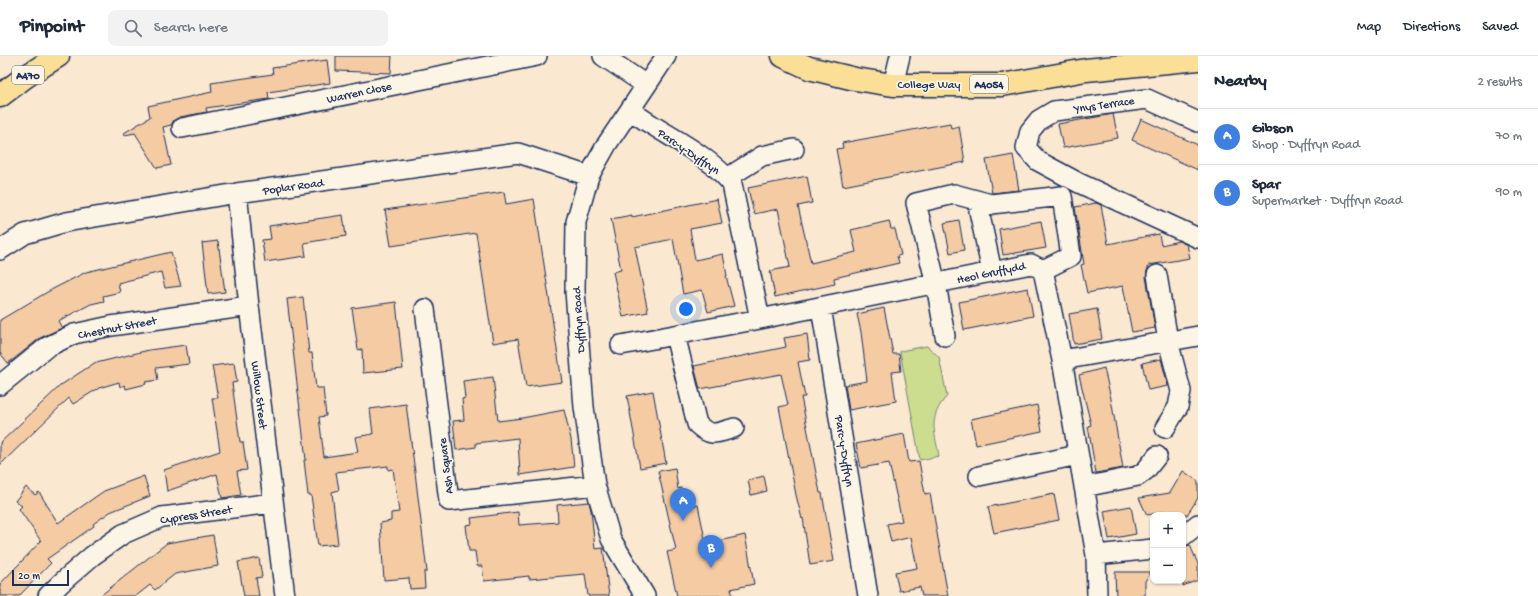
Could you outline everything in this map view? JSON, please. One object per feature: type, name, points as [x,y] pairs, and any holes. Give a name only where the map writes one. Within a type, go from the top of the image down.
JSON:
[{"type":"main road","name":"A470","points":[[0,96],[25,77],[58,56]]},
{"type":"main road","name":"College Way","points":[[783,56],[809,68],[855,79],[893,85],[1002,84],[1086,70],[1198,59]]},
{"type":"street","name":"Warren Close","points":[[182,128],[537,56]]},
{"type":"street","points":[[603,56],[646,85]]},
{"type":"street","name":"Dyffryn Road","points":[[645,596],[611,539],[595,486],[584,407],[575,290],[576,222],[589,176],[607,144],[666,56]]},
{"type":"street","points":[[893,85],[900,56]]},
{"type":"street","name":"Ynys Terrace","points":[[1198,122],[1147,99],[1054,111],[1039,120],[1030,131],[1026,148],[1038,161],[1079,183],[1198,238]]},
{"type":"street","name":"Parc-y-Dyffryn","points":[[630,110],[700,155],[721,171],[732,184],[760,319]]},
{"type":"street","points":[[727,178],[762,156],[794,149]]},
{"type":"street","name":"Poplar Road","points":[[0,250],[25,234],[66,222],[237,194],[518,153],[589,176]]},
{"type":"street","name":"Willow Street","points":[[237,194],[249,306],[285,596]]},
{"type":"street","points":[[945,336],[936,284],[916,203],[954,194],[991,204],[1062,196],[1070,256],[1043,270]]},
{"type":"street","points":[[991,204],[979,211],[992,272]]},
{"type":"street","name":"Heol Gruffydd","points":[[821,307],[1031,264],[1043,270],[1062,360],[1096,555],[1097,596]]},
{"type":"street","points":[[1157,275],[1168,341],[1181,391],[1178,407],[1165,428]]},
{"type":"street","name":"Chestnut Street","points":[[0,385],[47,347],[74,334],[110,326],[249,306]]},
{"type":"street","points":[[621,345],[821,307]]},
{"type":"street","name":"Parc-y-Dyffryn","points":[[821,307],[868,596]]},
{"type":"street","name":"Ash Square","points":[[425,308],[449,501],[595,486]]},
{"type":"street","points":[[674,335],[697,424],[704,432],[713,434],[734,428]]},
{"type":"street","points":[[1062,360],[1198,336]]},
{"type":"street","points":[[979,476],[1078,455]]},
{"type":"street","points":[[1084,486],[1138,476],[1146,470],[1157,456]]},
{"type":"street","name":"Cypress Street","points":[[48,596],[92,556],[123,534],[162,517],[273,503]]},
{"type":"street","points":[[1186,534],[1198,524]]},
{"type":"street","points":[[1096,555],[1150,548]]},
{"type":"green space","points":[[927,346],[939,357],[947,396],[937,411],[934,424],[939,456],[920,460],[900,351]]},
{"type":"building","points":[[336,56],[392,56],[391,73],[336,71]]},
{"type":"building","points":[[327,60],[330,83],[268,92],[269,99],[206,108],[207,112],[180,117],[174,120],[171,125],[163,127],[171,165],[157,168],[135,133],[125,135],[124,133],[150,117],[148,106],[212,92],[211,83],[273,74],[272,68]]},
{"type":"building","points":[[1113,114],[1118,138],[1063,148],[1058,124]]},
{"type":"building","points":[[1141,119],[1198,145],[1198,170],[1132,140]]},
{"type":"building","points":[[950,123],[951,128],[959,126],[965,162],[843,186],[836,149],[843,148],[842,143]]},
{"type":"building","points":[[1013,155],[1019,190],[992,193],[986,160]]},
{"type":"building","points":[[807,176],[812,203],[798,206],[811,263],[856,252],[851,230],[889,221],[891,229],[895,229],[901,255],[897,256],[899,263],[834,278],[835,284],[775,297],[770,271],[790,267],[778,209],[754,214],[748,188]]},
{"type":"building","points":[[504,192],[506,204],[534,199],[562,382],[526,387],[518,339],[493,343],[476,233],[391,246],[385,210]]},
{"type":"building","points":[[717,199],[722,223],[690,229],[695,260],[723,254],[726,276],[734,306],[708,312],[702,290],[683,294],[673,239],[635,247],[648,312],[623,317],[613,272],[621,270],[611,219],[632,215],[632,217]]},
{"type":"building","points":[[1096,203],[1101,205],[1108,244],[1159,234],[1161,245],[1179,241],[1187,245],[1190,258],[1149,265],[1146,277],[1155,328],[1132,332],[1123,286],[1087,293],[1081,265],[1084,264],[1075,207]]},
{"type":"building","points":[[343,215],[346,236],[304,243],[306,256],[265,262],[262,240],[271,239],[269,226]]},
{"type":"building","points":[[959,220],[964,250],[950,253],[944,223]]},
{"type":"building","points":[[1041,221],[1046,248],[1003,255],[999,229]]},
{"type":"building","points":[[218,241],[225,292],[208,294],[202,243]]},
{"type":"building","points":[[171,252],[181,286],[165,288],[161,272],[118,283],[120,292],[103,296],[104,301],[91,304],[58,321],[62,328],[40,338],[8,363],[0,353],[0,320],[49,291],[86,272]]},
{"type":"building","points":[[1028,288],[1033,316],[964,330],[959,302]]},
{"type":"building","points":[[303,297],[309,353],[312,353],[316,388],[323,388],[326,416],[319,417],[324,457],[358,452],[355,437],[373,434],[370,409],[406,404],[427,572],[424,572],[425,588],[410,589],[409,578],[384,580],[380,523],[391,521],[391,513],[399,512],[393,469],[388,470],[388,466],[336,472],[339,490],[332,492],[338,544],[318,546],[311,495],[308,495],[304,460],[306,460],[287,299]]},
{"type":"building","points":[[396,302],[403,369],[363,373],[362,349],[358,350],[352,308]]},
{"type":"building","points":[[884,308],[893,354],[899,354],[901,371],[892,372],[896,401],[849,410],[845,385],[867,381],[861,332],[857,314]]},
{"type":"building","points":[[1097,309],[1102,339],[1074,344],[1069,314]]},
{"type":"building","points":[[807,334],[810,360],[798,362],[805,397],[801,397],[820,493],[822,493],[834,561],[810,565],[803,518],[802,519],[796,495],[779,407],[788,405],[781,374],[700,389],[694,366],[786,347],[784,338]]},
{"type":"building","points":[[186,345],[189,364],[156,368],[158,380],[145,382],[146,384],[126,389],[125,385],[120,387],[119,382],[99,388],[73,404],[69,398],[0,465],[0,443],[61,385],[96,362],[149,350]]},
{"type":"building","points":[[1161,359],[1168,386],[1148,390],[1142,363]]},
{"type":"building","points":[[234,363],[237,382],[232,383],[240,442],[243,442],[247,470],[237,471],[241,495],[222,498],[217,474],[167,491],[164,470],[220,451],[212,398],[218,398],[212,366]]},
{"type":"building","points":[[1104,368],[1123,468],[1096,473],[1088,426],[1091,425],[1079,375]]},
{"type":"building","points":[[493,377],[498,421],[564,410],[571,439],[574,467],[520,475],[518,438],[476,443],[476,447],[456,450],[453,421],[464,420],[462,399],[465,398],[463,381]]},
{"type":"building","points":[[653,391],[666,463],[640,468],[627,396]]},
{"type":"building","points":[[1037,405],[1042,431],[976,445],[971,419]]},
{"type":"building","points":[[904,434],[909,462],[919,461],[925,494],[930,493],[948,596],[922,596],[920,587],[899,591],[895,572],[917,568],[911,537],[891,542],[887,524],[902,521],[889,463],[861,468],[856,444]]},
{"type":"building","points":[[675,468],[678,489],[681,488],[684,507],[698,505],[706,544],[745,535],[754,584],[731,589],[733,596],[677,596],[667,552],[676,550],[658,471]]},
{"type":"building","points":[[1183,471],[1198,481],[1198,498],[1187,515],[1186,512],[1150,512],[1150,514],[1147,515],[1139,498],[1170,493]]},
{"type":"building","points":[[144,476],[150,496],[110,512],[93,524],[94,526],[47,559],[51,563],[19,596],[0,596],[0,584],[41,541],[19,509],[22,506],[15,501],[26,487],[35,495],[39,492],[58,523],[104,491]]},
{"type":"building","points":[[764,476],[767,491],[751,495],[748,480]]},
{"type":"building","points":[[1054,494],[1059,520],[994,533],[988,507]]},
{"type":"building","points":[[589,502],[595,549],[603,548],[609,596],[588,596],[585,574],[529,579],[529,576],[484,581],[482,566],[477,566],[475,551],[469,551],[466,525],[472,524],[471,518],[518,512],[519,525],[558,522],[557,505]]},
{"type":"building","points":[[1131,506],[1136,534],[1109,539],[1104,511]]},
{"type":"building","points":[[213,535],[218,566],[175,574],[155,590],[150,585],[136,596],[100,596],[167,543]]},
{"type":"building","points":[[1190,545],[1198,564],[1198,580],[1183,586],[1183,584],[1186,584],[1186,546]]},
{"type":"building","points":[[259,558],[262,577],[256,578],[259,596],[244,596],[238,562]]},
{"type":"building","points":[[1115,572],[1150,572],[1145,581],[1145,596],[1116,596]]},
{"type":"place","name":"Gibson","points":[[683,521]]},
{"type":"place","name":"Spar","points":[[711,568]]}]
